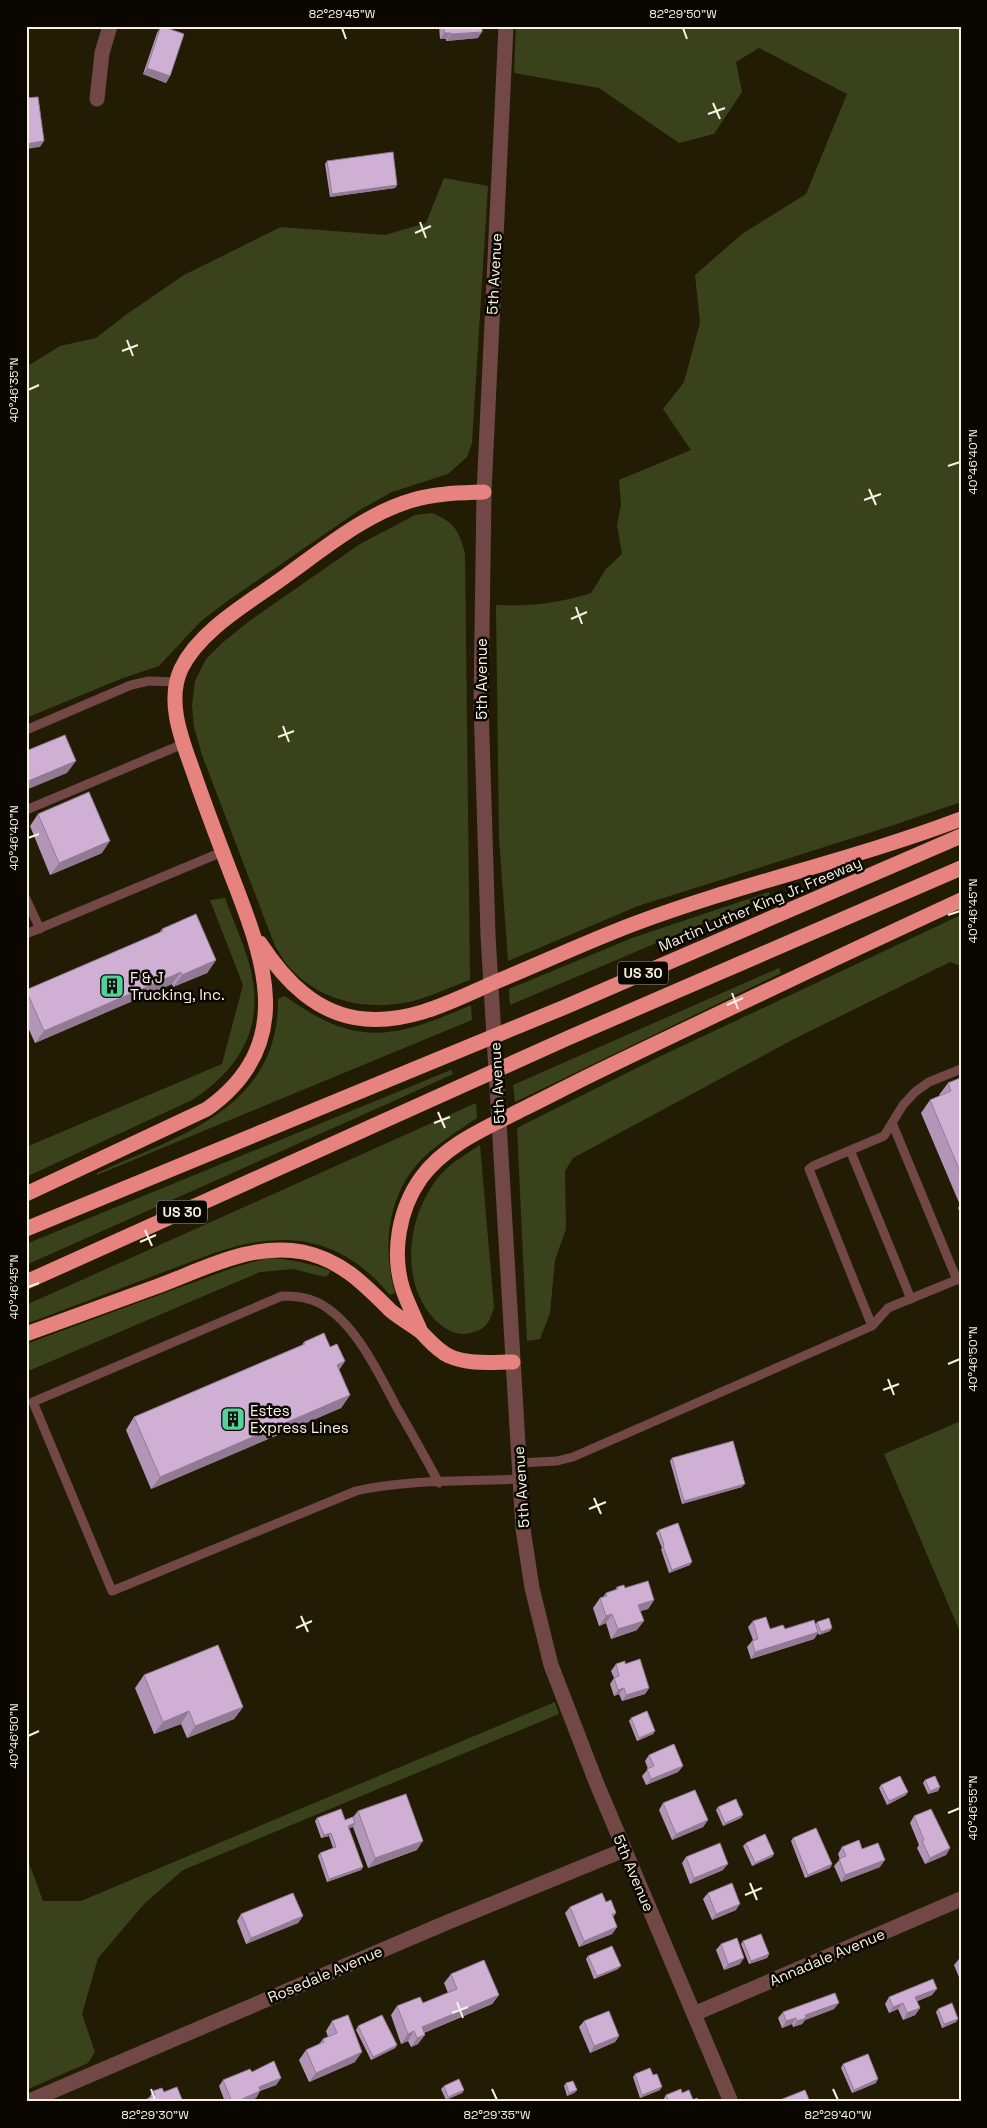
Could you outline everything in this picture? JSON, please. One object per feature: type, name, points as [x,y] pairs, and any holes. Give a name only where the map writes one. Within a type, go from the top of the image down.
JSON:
[{"type":"highway","points":[[26,1194],[196,1116],[220,1100],[240,1079],[256,1053],[265,1022],[267,1003],[255,936],[183,744],[176,715],[177,682],[190,654],[202,639],[219,625],[320,552],[374,517],[413,500],[436,495],[484,492]]},
{"type":"highway","points":[[255,936],[277,969],[290,983],[319,1004],[349,1017],[397,1019],[437,1008],[639,922],[893,843],[961,819]]},
{"type":"highway","name":"Martin Luther King Jr. Freeway","points":[[26,1229],[565,1007],[961,836]]},
{"type":"highway","name":"US 30","points":[[26,1282],[577,1034],[961,868]]},
{"type":"highway","points":[[421,1332],[403,1289],[398,1257],[398,1239],[404,1211],[411,1195],[421,1179],[446,1152],[478,1132],[597,1072],[961,900]]},
{"type":"highway","points":[[26,1334],[225,1260],[247,1253],[279,1250],[317,1256],[346,1269],[375,1293],[391,1311],[421,1332],[441,1351],[459,1359],[513,1362]]},
{"type":"street","points":[[97,99],[102,53],[110,26]]},
{"type":"street","name":"5th Avenue","points":[[506,26],[484,492],[480,702],[488,935],[523,1529],[532,1588],[551,1665],[624,1850],[731,2102]]},
{"type":"street","name":"Rosedale Avenue","points":[[26,2102],[448,1922],[624,1850]]},
{"type":"street","name":"Annadale Avenue","points":[[694,2014],[961,1899]]},
{"type":"lane","points":[[26,730],[131,685],[150,681],[177,682]]},
{"type":"lane","points":[[26,810],[183,744]]},
{"type":"lane","points":[[26,934],[222,852]]},
{"type":"lane","points":[[26,898],[40,929]]},
{"type":"lane","points":[[872,1326],[810,1170],[813,1166],[884,1136],[893,1125],[904,1105],[915,1092],[929,1082],[961,1069]]},
{"type":"lane","points":[[519,1463],[557,1461],[573,1457],[872,1326],[888,1308],[959,1279],[893,1125]]},
{"type":"lane","points":[[850,1150],[911,1299]]},
{"type":"lane","points":[[439,1483],[371,1360],[353,1333],[320,1303],[303,1296],[282,1296],[33,1402],[112,1591],[356,1491],[379,1486],[520,1479]]},
{"type":"green space","points":[[516,26],[961,26],[961,802],[638,906],[508,961],[499,838],[496,605],[544,604],[591,593],[606,569],[622,554],[617,525],[621,505],[619,480],[691,450],[663,409],[684,382],[700,323],[695,275],[742,234],[806,194],[847,94],[759,48],[736,62],[742,92],[714,134],[679,143],[599,88],[514,73]]},
{"type":"green space","points":[[444,178],[488,186],[472,443],[467,457],[448,474],[392,492],[358,511],[200,622],[159,666],[123,678],[26,718],[26,367],[60,346],[96,338],[184,275],[281,227],[385,235],[426,223]]},
{"type":"green space","points":[[432,513],[446,520],[458,532],[465,553],[470,980],[409,1002],[376,1005],[360,1004],[329,996],[315,988],[290,968],[275,946],[202,755],[194,727],[192,705],[195,681],[206,659],[248,622],[360,544],[415,515]]},
{"type":"green space","points":[[769,892],[770,895],[510,1005],[509,989],[632,938]]},
{"type":"green space","points":[[225,898],[248,960],[253,982],[253,1019],[249,1035],[242,1050],[221,1077],[192,1100],[26,1177],[26,1147],[222,1064],[243,985],[210,900]]},
{"type":"green space","points":[[961,915],[961,966],[950,962],[794,1039],[573,1158],[565,1171],[566,1229],[555,1260],[550,1313],[540,1339],[527,1341],[517,1128],[663,1055]]},
{"type":"green space","points":[[779,968],[781,973],[515,1102],[513,1085]]},
{"type":"green space","points":[[285,996],[310,1013],[333,1024],[355,1031],[376,1033],[397,1031],[444,1017],[471,1005],[472,1020],[97,1175],[97,1173],[191,1130],[219,1113],[243,1092],[262,1067],[274,1036],[278,999]]},
{"type":"green space","points":[[451,1070],[453,1074],[26,1265],[26,1244]]},
{"type":"green space","points":[[476,1103],[477,1118],[443,1141],[424,1157],[412,1171],[395,1203],[389,1239],[389,1257],[395,1293],[390,1295],[371,1275],[352,1260],[331,1249],[310,1243],[288,1240],[264,1241],[240,1245],[214,1253],[26,1324],[26,1305]]},
{"type":"green space","points":[[480,1145],[494,1308],[489,1321],[484,1327],[473,1332],[460,1334],[448,1330],[438,1323],[423,1304],[415,1285],[412,1266],[412,1245],[415,1225],[431,1188],[447,1168]]},
{"type":"green space","points":[[268,1258],[300,1262],[331,1271],[326,1277],[293,1269],[260,1272],[26,1372],[26,1344],[238,1266]]},
{"type":"green space","points":[[961,1421],[961,1634],[884,1454]]},
{"type":"green space","points":[[555,1702],[559,1714],[183,1870],[145,1903],[98,1958],[82,2014],[95,2052],[88,2063],[26,2090],[26,1855],[43,1901],[81,1901]]},
{"type":"building","points":[[161,26],[184,34],[170,76],[147,68]]},
{"type":"building","points":[[444,26],[482,26],[482,32],[444,33]]},
{"type":"building","points":[[38,97],[44,141],[26,144],[26,98]]},
{"type":"building","points":[[393,152],[397,185],[332,194],[327,161]]},
{"type":"building","points":[[65,735],[76,761],[26,782],[26,751]]},
{"type":"building","points":[[89,792],[110,841],[59,863],[38,814]]},
{"type":"building","name":"F & J Trucking, Inc.","points":[[196,914],[216,960],[182,975],[181,972],[44,1031],[26,990],[163,931],[162,929]]},
{"type":"building","points":[[960,1078],[961,1174],[930,1100],[951,1091],[948,1083]]},
{"type":"building","name":"Estes Express Lines","points":[[324,1333],[330,1347],[337,1344],[345,1361],[337,1365],[350,1395],[160,1477],[134,1417],[305,1344],[304,1342]]},
{"type":"building","points":[[733,1441],[745,1484],[684,1501],[672,1458]]},
{"type":"building","points":[[678,1523],[692,1562],[672,1570],[659,1530]]},
{"type":"building","points":[[648,1581],[654,1600],[638,1605],[644,1621],[618,1629],[612,1614],[606,1616],[600,1598],[607,1596],[606,1593],[618,1589],[617,1587],[624,1585],[625,1588]]},
{"type":"building","points":[[766,1617],[770,1629],[783,1625],[785,1629],[814,1620],[818,1632],[755,1652],[752,1641],[758,1639],[753,1621]]},
{"type":"building","points":[[829,1618],[832,1628],[821,1632],[817,1622]]},
{"type":"building","points":[[218,1645],[243,1707],[195,1726],[189,1711],[163,1722],[144,1675]]},
{"type":"building","points":[[640,1659],[649,1688],[626,1695],[624,1688],[618,1690],[614,1678],[619,1676],[616,1664],[625,1661],[625,1664]]},
{"type":"building","points":[[647,1711],[655,1731],[639,1738],[631,1718]]},
{"type":"building","points":[[674,1744],[683,1766],[651,1779],[647,1769],[654,1766],[649,1755]]},
{"type":"building","points":[[900,1776],[908,1792],[889,1801],[881,1785]]},
{"type":"building","points":[[935,1776],[940,1787],[930,1791],[925,1780]]},
{"type":"building","points":[[695,1790],[708,1820],[676,1834],[663,1803]]},
{"type":"building","points":[[406,1794],[423,1841],[375,1858],[358,1811]]},
{"type":"building","points":[[736,1799],[743,1815],[725,1823],[718,1807]]},
{"type":"building","points":[[341,1809],[345,1820],[353,1817],[355,1823],[348,1826],[363,1867],[329,1879],[320,1853],[336,1847],[331,1833],[324,1835],[317,1818]]},
{"type":"building","points":[[931,1809],[950,1848],[930,1858],[914,1816]]},
{"type":"building","points":[[816,1828],[832,1864],[808,1875],[793,1838]]},
{"type":"building","points":[[765,1834],[774,1854],[755,1863],[746,1843]]},
{"type":"building","points":[[859,1840],[862,1849],[878,1843],[885,1860],[845,1875],[839,1859],[846,1856],[842,1847]]},
{"type":"building","points":[[720,1843],[728,1864],[694,1878],[686,1857]]},
{"type":"building","points":[[732,1883],[740,1904],[716,1914],[708,1893]]},
{"type":"building","points":[[293,1893],[303,1916],[251,1938],[241,1914]]},
{"type":"building","points":[[602,1893],[606,1902],[611,1900],[616,1913],[612,1914],[617,1927],[584,1941],[570,1907]]},
{"type":"building","points":[[761,1934],[769,1954],[751,1961],[743,1941]]},
{"type":"building","points":[[737,1938],[744,1958],[728,1964],[721,1944]]},
{"type":"building","points":[[612,1946],[621,1966],[597,1976],[588,1956]]},
{"type":"building","points":[[484,1960],[499,1995],[422,2027],[425,2035],[417,2038],[414,2031],[408,2034],[397,2006],[420,1997],[423,2003],[457,1989],[451,1974]]},
{"type":"building","points":[[933,1979],[937,1989],[915,1997],[920,2008],[907,2013],[903,2003],[893,2007],[889,1997]]},
{"type":"building","points":[[835,1993],[839,2003],[805,2015],[806,2018],[797,2021],[796,2018],[786,2021],[783,2012]]},
{"type":"building","points":[[952,2003],[958,2019],[944,2024],[938,2009]]},
{"type":"building","points":[[609,2011],[619,2036],[594,2046],[584,2021]]},
{"type":"building","points":[[348,2015],[362,2052],[316,2073],[306,2050],[324,2042],[323,2039],[337,2033],[332,2021]]},
{"type":"building","points":[[382,2015],[397,2045],[373,2057],[358,2026]]},
{"type":"building","points":[[868,2054],[878,2079],[854,2090],[843,2064]]},
{"type":"building","points":[[274,2061],[281,2078],[259,2087],[260,2091],[232,2102],[223,2080],[250,2069],[252,2072]]},
{"type":"building","points":[[650,2068],[653,2075],[657,2074],[662,2087],[642,2095],[635,2074]]},
{"type":"building","points":[[459,2079],[464,2090],[448,2097],[444,2086]]},
{"type":"building","points":[[573,2081],[577,2090],[569,2093],[566,2083]]},
{"type":"building","points":[[177,2087],[183,2102],[145,2102],[145,2100],[155,2095],[153,2091],[162,2088],[164,2092]]},
{"type":"building","points":[[681,2089],[682,2093],[689,2090],[693,2100],[697,2098],[699,2102],[666,2102],[668,2100],[666,2095]]},
{"type":"building","points":[[805,2090],[810,2102],[775,2102]]},
{"type":"place","name":"F & J Trucking, Inc.","points":[[112,986]]},
{"type":"place","name":"Estes Express Lines","points":[[233,1419]]}]
